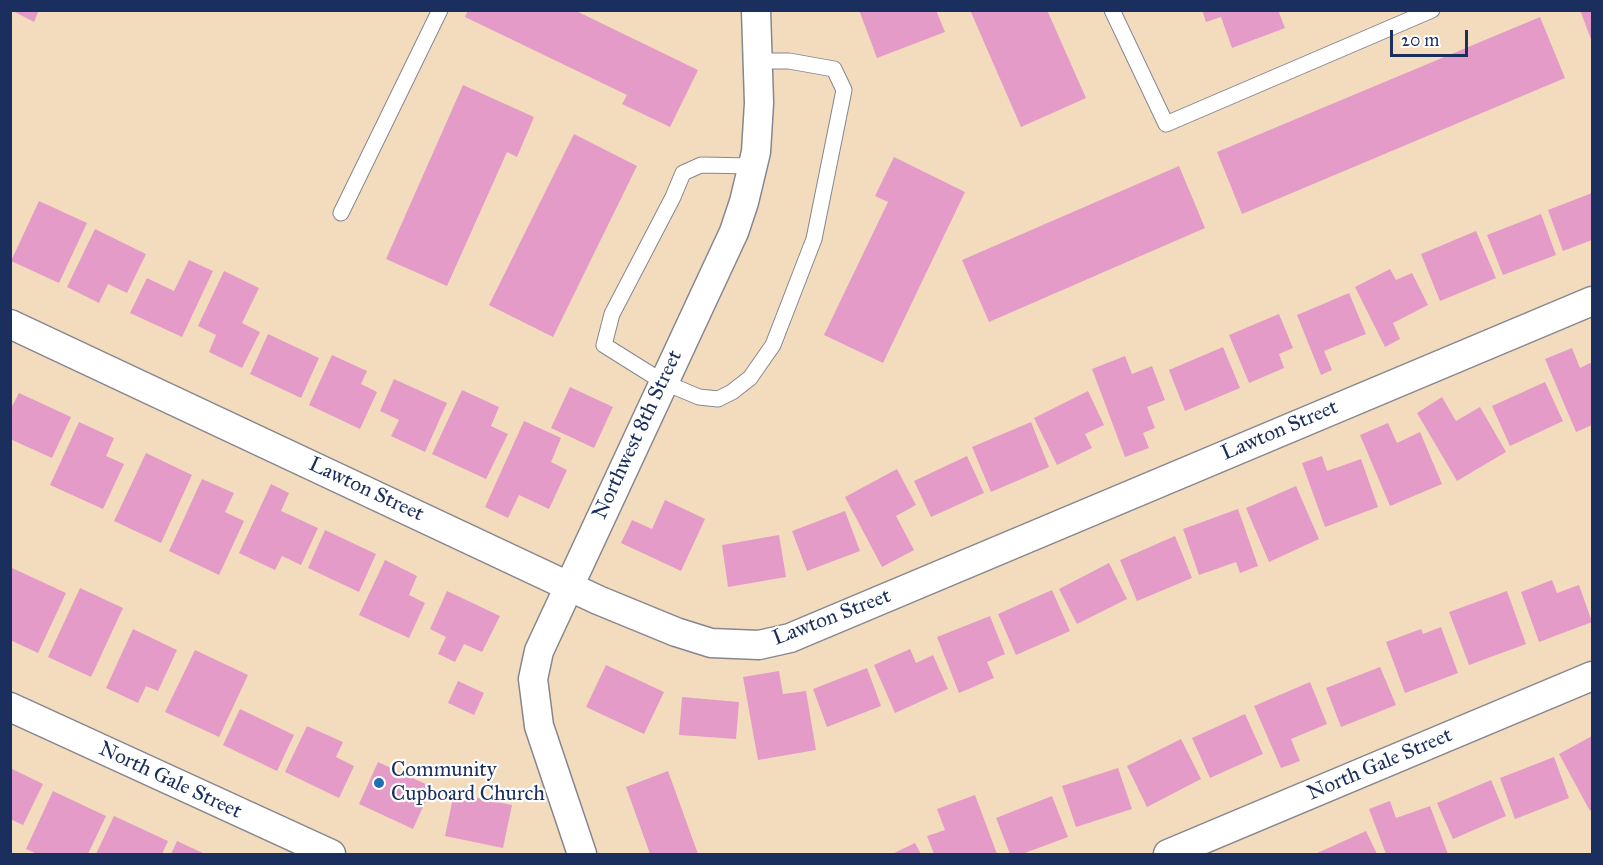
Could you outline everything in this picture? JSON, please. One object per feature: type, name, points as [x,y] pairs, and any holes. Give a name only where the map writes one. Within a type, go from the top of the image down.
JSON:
[{"type":"street","name":"Northwest 8th Street","points":[[582,855],[539,726],[533,678],[539,651],[568,585],[734,232],[753,166],[759,103],[756,10]]},
{"type":"street","name":"Lawton Street","points":[[10,324],[568,585],[676,632],[711,642],[759,645],[790,638],[1593,301]]},
{"type":"street","name":"North Gale Street","points":[[1168,855],[1593,676]]},
{"type":"street","name":"North Gale Street","points":[[10,707],[330,855]]},
{"type":"lane","points":[[341,213],[440,10]]},
{"type":"lane","points":[[1112,10],[1166,124],[1432,10]]},
{"type":"lane","points":[[753,166],[702,165],[682,173],[673,197],[612,314],[604,345],[663,382],[699,397],[718,399],[750,378],[773,345],[814,239],[844,90],[834,69],[789,61],[758,61]]},
{"type":"building","points":[[11,10],[39,10],[34,22]]},
{"type":"building","points":[[468,10],[574,10],[698,70],[670,127],[622,104],[627,95],[465,17]]},
{"type":"building","points":[[859,10],[936,10],[945,32],[877,58]]},
{"type":"building","points":[[970,10],[1047,10],[1086,98],[1021,127]]},
{"type":"building","points":[[1202,10],[1278,10],[1285,28],[1232,48],[1221,17],[1206,22]]},
{"type":"building","points":[[1580,10],[1592,10],[1592,42]]},
{"type":"building","points":[[1540,17],[1565,78],[1242,214],[1217,152]]},
{"type":"building","points":[[463,85],[534,117],[517,157],[507,152],[447,286],[386,259]]},
{"type":"building","points":[[574,134],[637,166],[553,337],[489,305]]},
{"type":"building","points":[[894,157],[965,192],[883,363],[824,335],[888,202],[875,196]]},
{"type":"building","points":[[1179,166],[1205,228],[989,322],[962,260]]},
{"type":"building","points":[[1592,193],[1592,240],[1563,251],[1548,210]]},
{"type":"building","points":[[39,201],[87,223],[59,283],[11,261]]},
{"type":"building","points":[[1541,214],[1556,255],[1503,275],[1487,235]]},
{"type":"building","points":[[95,229],[146,254],[127,293],[108,284],[99,303],[67,287]]},
{"type":"building","points":[[1476,231],[1496,278],[1440,301],[1421,254]]},
{"type":"building","points":[[189,260],[213,271],[182,337],[130,313],[147,278],[174,291]]},
{"type":"building","points":[[1390,269],[1396,280],[1412,273],[1428,305],[1393,323],[1400,339],[1385,347],[1355,287]]},
{"type":"building","points":[[224,271],[259,288],[242,323],[260,332],[242,368],[209,352],[216,335],[198,326]]},
{"type":"building","points":[[1349,293],[1366,334],[1324,351],[1332,370],[1321,375],[1297,315]]},
{"type":"building","points":[[1279,314],[1293,348],[1279,354],[1284,368],[1249,383],[1229,335]]},
{"type":"building","points":[[268,334],[319,358],[301,398],[250,374]]},
{"type":"building","points":[[1223,347],[1240,388],[1185,411],[1169,370]]},
{"type":"building","points":[[1572,348],[1580,368],[1592,362],[1592,425],[1576,432],[1545,359]]},
{"type":"building","points":[[332,355],[367,371],[361,384],[377,392],[360,429],[309,405]]},
{"type":"building","points":[[1125,356],[1132,374],[1152,366],[1165,400],[1147,407],[1155,428],[1143,433],[1149,448],[1125,457],[1092,369]]},
{"type":"building","points":[[394,379],[447,403],[425,452],[391,436],[399,420],[380,411]]},
{"type":"building","points":[[1545,382],[1563,421],[1510,446],[1492,406]]},
{"type":"building","points":[[570,387],[613,407],[594,448],[551,428]]},
{"type":"building","points":[[462,390],[499,407],[491,426],[508,434],[486,479],[432,454]]},
{"type":"building","points":[[1088,391],[1104,425],[1085,434],[1092,448],[1057,465],[1034,418]]},
{"type":"building","points":[[19,393],[71,417],[52,458],[10,439],[10,410]]},
{"type":"building","points":[[1442,397],[1456,421],[1480,407],[1506,452],[1457,481],[1417,413]]},
{"type":"building","points":[[524,421],[561,438],[551,462],[567,470],[549,509],[519,495],[508,518],[485,507]]},
{"type":"building","points":[[79,422],[114,438],[106,456],[124,464],[103,509],[50,485]]},
{"type":"building","points":[[1031,422],[1049,467],[991,492],[972,447]]},
{"type":"building","points":[[1388,423],[1397,443],[1420,432],[1442,484],[1390,506],[1360,435]]},
{"type":"building","points":[[146,453],[192,475],[161,543],[114,521]]},
{"type":"building","points":[[967,456],[984,493],[931,517],[914,481]]},
{"type":"building","points":[[1322,456],[1327,471],[1361,459],[1378,507],[1325,527],[1302,463]]},
{"type":"building","points":[[897,469],[916,505],[896,516],[914,550],[882,567],[845,497]]},
{"type":"building","points":[[202,479],[234,493],[225,512],[244,521],[219,575],[169,551]]},
{"type":"building","points":[[271,484],[289,493],[281,511],[318,528],[301,565],[282,556],[275,570],[239,553]]},
{"type":"building","points":[[1296,486],[1319,539],[1269,562],[1246,508]]},
{"type":"building","points":[[665,500],[705,519],[681,571],[621,543],[632,520],[652,529]]},
{"type":"building","points":[[1238,509],[1258,566],[1240,573],[1236,562],[1199,575],[1183,529]]},
{"type":"building","points":[[845,511],[860,551],[807,571],[792,531]]},
{"type":"building","points":[[325,530],[376,554],[359,592],[308,568]]},
{"type":"building","points":[[779,535],[786,577],[728,587],[722,545]]},
{"type":"building","points":[[1175,536],[1192,578],[1137,601],[1120,560]]},
{"type":"building","points":[[385,560],[417,576],[409,595],[425,603],[409,638],[359,615]]},
{"type":"building","points":[[1109,563],[1127,599],[1077,624],[1059,589]]},
{"type":"building","points":[[12,568],[66,593],[38,653],[10,640]]},
{"type":"building","points":[[1552,580],[1557,593],[1579,585],[1592,622],[1539,642],[1521,592]]},
{"type":"building","points":[[80,588],[123,608],[91,677],[48,657]]},
{"type":"building","points":[[1052,590],[1070,631],[1016,655],[998,614]]},
{"type":"building","points":[[447,591],[500,616],[482,652],[464,644],[455,662],[438,654],[446,637],[430,629]]},
{"type":"building","points":[[1507,591],[1526,644],[1469,665],[1449,612]]},
{"type":"building","points":[[990,616],[1005,654],[987,662],[994,678],[959,693],[937,637]]},
{"type":"building","points":[[1441,627],[1458,673],[1405,693],[1386,642],[1421,629],[1423,634]]},
{"type":"building","points":[[133,629],[177,650],[158,691],[146,686],[138,703],[106,688]]},
{"type":"building","points":[[910,649],[916,663],[933,655],[948,689],[895,713],[874,665]]},
{"type":"building","points":[[195,650],[248,675],[219,737],[165,712]]},
{"type":"building","points":[[606,665],[664,692],[644,734],[586,707]]},
{"type":"building","points":[[1380,667],[1396,705],[1341,727],[1326,688]]},
{"type":"building","points":[[867,668],[881,706],[827,727],[813,689]]},
{"type":"building","points":[[779,671],[783,694],[806,691],[816,750],[758,760],[743,677]]},
{"type":"building","points":[[458,681],[484,693],[474,715],[448,703]]},
{"type":"building","points":[[1310,682],[1327,724],[1291,739],[1300,761],[1281,768],[1254,706]]},
{"type":"building","points":[[682,697],[739,702],[736,739],[679,735]]},
{"type":"building","points":[[240,709],[294,735],[277,771],[223,745]]},
{"type":"building","points":[[1245,714],[1263,754],[1210,778],[1192,738]]},
{"type":"building","points":[[307,726],[343,742],[336,757],[354,766],[339,798],[285,772]]},
{"type":"building","points":[[1592,736],[1592,809],[1590,811],[1559,754]]},
{"type":"building","points":[[1181,739],[1201,779],[1147,807],[1127,766]]},
{"type":"building","points":[[1554,757],[1569,798],[1515,819],[1500,778]]},
{"type":"building","points":[[378,762],[432,787],[413,829],[359,804]]},
{"type":"building","points":[[10,768],[43,784],[23,825],[10,819]]},
{"type":"building","points":[[1118,768],[1132,809],[1076,827],[1062,786]]},
{"type":"building","points":[[668,771],[698,854],[650,854],[626,787]]},
{"type":"building","points":[[1491,780],[1506,816],[1453,839],[1437,803]]},
{"type":"building","points":[[53,791],[106,816],[88,854],[37,854],[26,849]]},
{"type":"building","points":[[454,793],[512,805],[503,848],[445,836]]},
{"type":"building","points":[[975,795],[997,854],[934,854],[927,836],[945,830],[937,809]]},
{"type":"building","points":[[1052,796],[1068,837],[1022,854],[1010,854],[996,818]]},
{"type":"building","points":[[1390,801],[1396,818],[1430,806],[1448,854],[1386,854],[1369,809]]},
{"type":"building","points":[[114,816],[168,841],[162,854],[96,854]]},
{"type":"building","points":[[1366,831],[1377,854],[1315,854]]},
{"type":"building","points":[[177,841],[205,854],[171,854]]},
{"type":"building","points":[[915,843],[921,854],[892,854]]},
{"type":"place","name":"Community Cupboard Church","points":[[379,783]]}]
